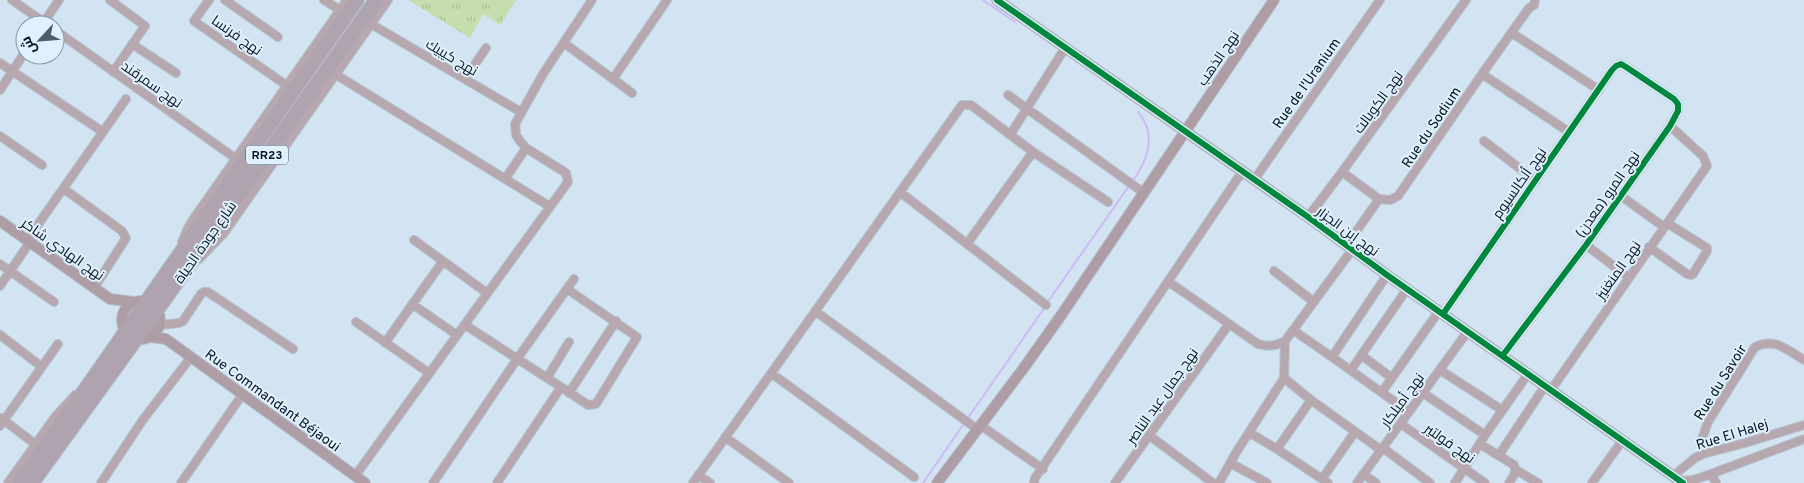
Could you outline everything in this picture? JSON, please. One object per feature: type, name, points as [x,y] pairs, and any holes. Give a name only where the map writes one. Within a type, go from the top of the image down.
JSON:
[{"type":"highway","name":"شارع جودة الحياة","points":[[152,311],[176,258],[357,0]]},
{"type":"highway","name":"شارع جودة الحياة","points":[[20,483],[100,371],[152,311],[185,269],[376,0]]},
{"type":"highway","name":"شارع جودة الحياة","points":[[32,483],[132,332]]},
{"type":"street","points":[[12,0],[33,15]]},
{"type":"street","points":[[50,15],[59,0]]},
{"type":"street","points":[[110,0],[145,26],[113,72]]},
{"type":"street","name":"نهج فرنسا","points":[[209,0],[194,21],[286,85]]},
{"type":"street","points":[[225,0],[278,37]]},
{"type":"street","points":[[324,0],[340,10]]},
{"type":"street","points":[[176,258],[188,228],[347,0]]},
{"type":"street","points":[[185,269],[200,258],[224,233],[388,0]]},
{"type":"street","points":[[356,476],[568,182],[566,173],[526,148],[516,135],[515,124],[520,112],[592,0]]},
{"type":"street","points":[[612,79],[667,0]]},
{"type":"street","name":"نهج إبن الجزار","points":[[997,0],[1308,217],[1678,481]]},
{"type":"street","name":"نهج الذهب","points":[[937,483],[1023,369],[1274,0]]},
{"type":"street","name":"Rue de l'Uranium","points":[[1254,180],[1380,0]]},
{"type":"street","name":"نهج الكوبالت","points":[[1308,217],[1467,0]]},
{"type":"street","name":"Rue du Sodium","points":[[1379,199],[1390,200],[1398,196],[1482,74],[1529,8],[1534,5],[1535,0]]},
{"type":"street","name":"نهج كيبيك","points":[[371,24],[520,112]]},
{"type":"street","points":[[1512,33],[1599,90]]},
{"type":"street","name":"نهج سمرقند","points":[[65,37],[236,158]]},
{"type":"street","points":[[564,43],[632,93]]},
{"type":"street","points":[[132,44],[176,73]]},
{"type":"street","points":[[465,79],[486,48]]},
{"type":"street","points":[[1010,134],[1065,48]]},
{"type":"street","points":[[0,63],[103,132]]},
{"type":"street","name":"نهج المرو (معدن)","points":[[1503,355],[1586,245],[1670,126],[1678,111],[1678,104],[1622,64],[1616,66]]},
{"type":"street","points":[[0,90],[16,65]]},
{"type":"street","name":"نهج ألكالسيوم","points":[[1382,392],[1536,181],[1616,66]]},
{"type":"street","points":[[336,74],[550,206]]},
{"type":"street","points":[[1482,74],[1569,132]]},
{"type":"street","points":[[1008,95],[1144,193]]},
{"type":"street","points":[[0,286],[126,99]]},
{"type":"street","points":[[692,483],[962,105],[971,105],[1034,152],[1108,202]]},
{"type":"street","name":"نهج المنغنيز","points":[[1499,454],[1707,166],[1703,156],[1670,126]]},
{"type":"street","points":[[0,136],[42,164]]},
{"type":"street","points":[[1484,141],[1536,181]]},
{"type":"street","points":[[505,179],[526,148]]},
{"type":"street","points":[[967,244],[1034,152]]},
{"type":"street","points":[[1034,483],[1035,478],[1043,469],[1242,172]]},
{"type":"street","points":[[1169,282],[1258,344],[1269,347],[1285,341],[1314,302],[1379,199],[1342,172]]},
{"type":"street","points":[[64,189],[122,232],[126,238],[94,288]]},
{"type":"street","points":[[900,192],[1046,305]]},
{"type":"street","points":[[1621,196],[1665,225],[1707,248],[1707,251],[1691,276],[1649,247]]},
{"type":"street","name":"نهج الهادي شاكر","points":[[0,221],[110,299]]},
{"type":"street","points":[[414,240],[487,293]]},
{"type":"street","points":[[1586,245],[1628,276]]},
{"type":"street","points":[[385,343],[443,261]]},
{"type":"street","points":[[0,264],[54,302]]},
{"type":"street","points":[[1274,271],[1314,302]]},
{"type":"street","points":[[1332,357],[1388,275]]},
{"type":"street","points":[[433,483],[574,279]]},
{"type":"street","points":[[1351,370],[1407,288]]},
{"type":"street","points":[[465,325],[588,405],[596,404],[637,337],[567,289]]},
{"type":"street","points":[[110,299],[152,311],[179,323],[183,321],[201,294],[208,292],[293,349]]},
{"type":"street","points":[[110,299],[132,332],[150,336],[156,331],[159,324],[152,311]]},
{"type":"street","points":[[412,304],[457,335]]},
{"type":"street","points":[[152,311],[166,339]]},
{"type":"street","points":[[815,311],[966,420],[1043,469]]},
{"type":"street","points":[[569,393],[616,321]]},
{"type":"street","points":[[356,322],[429,373]]},
{"type":"street","name":"نهج جمال عبد الناصر","points":[[1115,483],[1229,324]]},
{"type":"street","points":[[1293,330],[1409,412]]},
{"type":"street","name":"نهج أميلكار","points":[[1357,483],[1468,331]]},
{"type":"street","points":[[132,332],[166,339]]},
{"type":"street","points":[[0,335],[42,367]]},
{"type":"street","name":"Rue Commandant Béjaoui","points":[[166,339],[365,483]]},
{"type":"street","points":[[1219,483],[1232,464],[1237,451],[1284,378],[1285,341]]},
{"type":"street","points":[[547,378],[569,342]]},
{"type":"street","name":"Rue du Savoir","points":[[1703,454],[1702,439],[1708,422],[1755,346],[1769,342],[1777,344],[1804,360]]},
{"type":"street","points":[[35,444],[1,421],[58,344]]},
{"type":"street","points":[[1361,355],[1392,378]]},
{"type":"street","points":[[101,483],[142,421],[191,357]]},
{"type":"street","points":[[1440,370],[1502,410]]},
{"type":"street","points":[[8,483],[65,405],[100,371]]},
{"type":"street","points":[[771,373],[914,477]]},
{"type":"street","points":[[1456,483],[1485,435],[1528,374]]},
{"type":"street","points":[[1284,378],[1355,432],[1430,483]]},
{"type":"street","points":[[497,483],[561,387]]},
{"type":"street","points":[[1423,393],[1485,435]]},
{"type":"street","points":[[181,483],[242,394]]},
{"type":"street","points":[[1277,449],[1311,400]]},
{"type":"street","name":"نهج فولتير","points":[[1400,424],[1485,483]]},
{"type":"street","name":"Rue El Halej","points":[[1678,481],[1703,454],[1804,425]]},
{"type":"street","points":[[1250,433],[1325,481],[1355,432]]},
{"type":"street","points":[[1150,436],[1213,483]]},
{"type":"street","points":[[725,437],[789,483]]},
{"type":"street","name":"Rue El Halej","points":[[1678,481],[1693,480],[1804,439]]},
{"type":"street","points":[[1592,483],[1622,441]]},
{"type":"street","points":[[1480,444],[1499,454],[1514,465],[1516,470],[1538,483]]},
{"type":"street","points":[[1232,464],[1261,482]]},
{"type":"street","points":[[1509,483],[1516,470]]},
{"type":"street","points":[[1363,474],[1376,483]]},
{"type":"street","points":[[1711,474],[1716,483]]},
{"type":"street","points":[[698,475],[710,483]]},
{"type":"green space","points":[[408,0],[516,0],[500,25],[483,14],[470,38]]},
{"type":"waterway","points":[[983,0],[1015,22]]},
{"type":"waterway","points":[[1132,182],[1146,156],[1149,138],[1144,120],[1138,112]]},
{"type":"waterway","points":[[1047,303],[1129,186]]},
{"type":"waterway","points":[[968,418],[1045,307]]},
{"type":"waterway","points":[[923,483],[965,422]]},
{"type":"cycle path","points":[[997,0],[1308,217],[1387,275],[1683,483]]},
{"type":"cycle path","points":[[1443,314],[1616,66],[1621,64],[1674,99],[1678,104],[1678,111],[1670,126],[1586,245],[1503,355]]}]
